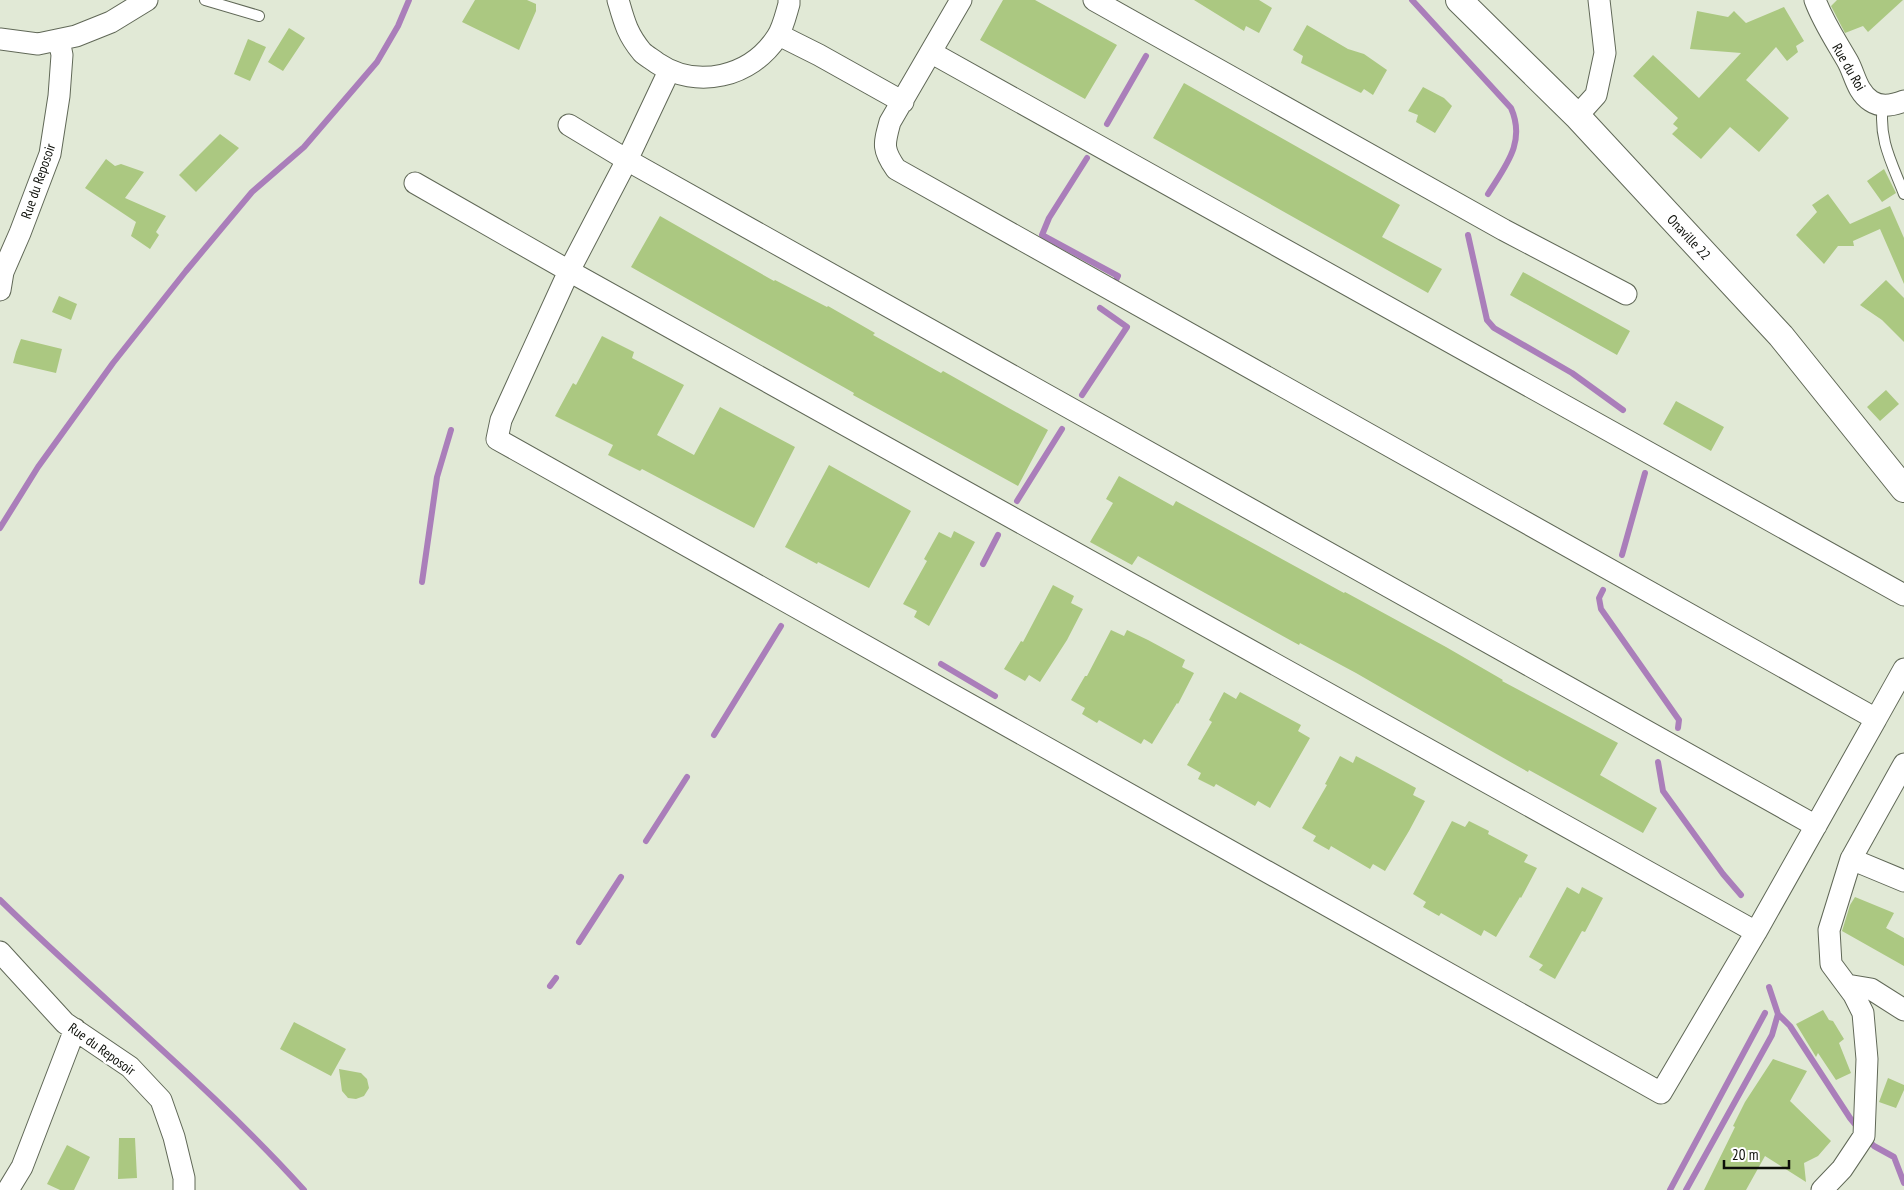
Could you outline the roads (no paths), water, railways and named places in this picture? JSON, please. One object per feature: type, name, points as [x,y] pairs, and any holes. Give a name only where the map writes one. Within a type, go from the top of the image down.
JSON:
[{"type":"street","points":[[0,39],[38,44],[76,36],[111,22],[147,0]]},
{"type":"street","points":[[618,0],[625,27],[643,53],[669,71],[693,77],[718,77],[742,69],[763,55],[778,35],[789,0]]},
{"type":"street","points":[[962,0],[890,122],[885,141],[887,155],[896,169],[1876,719]]},
{"type":"street","points":[[1094,0],[1504,230],[1626,294]]},
{"type":"street","name":"Onaville 22","points":[[1459,0],[1577,116],[1781,336],[1904,488]]},
{"type":"street","points":[[1577,116],[1596,96],[1605,53],[1599,0]]},
{"type":"street","name":"Rue du Roi","points":[[1815,0],[1829,32],[1848,62],[1858,88],[1871,101],[1883,106]]},
{"type":"street","points":[[778,35],[818,54],[903,102]]},
{"type":"street","name":"Rue du Reposoir","points":[[1,278],[50,154],[54,134],[62,55],[59,40]]},
{"type":"street","points":[[932,52],[1904,595]]},
{"type":"street","points":[[669,71],[627,160],[569,271],[501,420],[497,439],[1661,1093],[1756,932],[1904,669]]},
{"type":"street","points":[[1883,106],[1904,101]]},
{"type":"street","points":[[569,125],[627,160],[1816,826]]},
{"type":"street","points":[[415,183],[569,271],[1756,932]]},
{"type":"street","points":[[1822,1190],[1842,1169],[1864,1136],[1867,1059],[1863,1013],[1847,985],[1831,964],[1829,930],[1850,859],[1904,764]]},
{"type":"street","points":[[1850,859],[1904,881]]},
{"type":"street","name":"Rue du Reposoir","points":[[0,952],[65,1023],[130,1067],[160,1100],[174,1136],[184,1178],[184,1190]]},
{"type":"street","points":[[1847,985],[1871,989],[1904,1010]]},
{"type":"street","points":[[8,1190],[22,1167],[75,1029]]},
{"type":"lane","points":[[205,0],[259,16]]},
{"type":"lane","points":[[1883,106],[1881,123],[1884,143],[1904,194]]},
{"type":"waterway","points":[[0,528],[38,467],[113,363],[186,271],[252,192],[304,147],[377,62],[398,26],[409,0]]},
{"type":"waterway","points":[[1412,0],[1511,108],[1515,120],[1515,143],[1507,163],[1488,194]]},
{"type":"waterway","points":[[1107,124],[1146,56]]},
{"type":"waterway","points":[[1087,158],[1049,218],[1042,235],[1118,276],[1116,280]]},
{"type":"waterway","points":[[1468,235],[1487,320],[1494,328],[1572,373],[1623,410]]},
{"type":"waterway","points":[[1082,395],[1127,327],[1100,308]]},
{"type":"waterway","points":[[1017,501],[1062,429]]},
{"type":"waterway","points":[[422,582],[437,477],[451,430]]},
{"type":"waterway","points":[[1622,555],[1645,473]]},
{"type":"waterway","points":[[983,564],[998,535]]},
{"type":"waterway","points":[[1603,590],[1599,598],[1601,609],[1679,720],[1678,728]]},
{"type":"waterway","points":[[714,735],[781,626]]},
{"type":"waterway","points":[[941,664],[995,696]]},
{"type":"waterway","points":[[1658,762],[1663,791],[1723,874],[1741,895]]},
{"type":"waterway","points":[[646,841],[687,777]]},
{"type":"waterway","points":[[579,942],[621,877]]},
{"type":"waterway","points":[[0,900],[193,1078],[304,1190]]},
{"type":"waterway","points":[[550,986],[556,978]]},
{"type":"waterway","points":[[1769,987],[1778,1014],[1790,1026],[1859,1129]]},
{"type":"waterway","points":[[1670,1190],[1765,1013]]},
{"type":"waterway","points":[[1686,1190],[1772,1035],[1778,1014]]},
{"type":"waterway","points":[[1867,1139],[1874,1146],[1894,1157],[1904,1183]]}]
